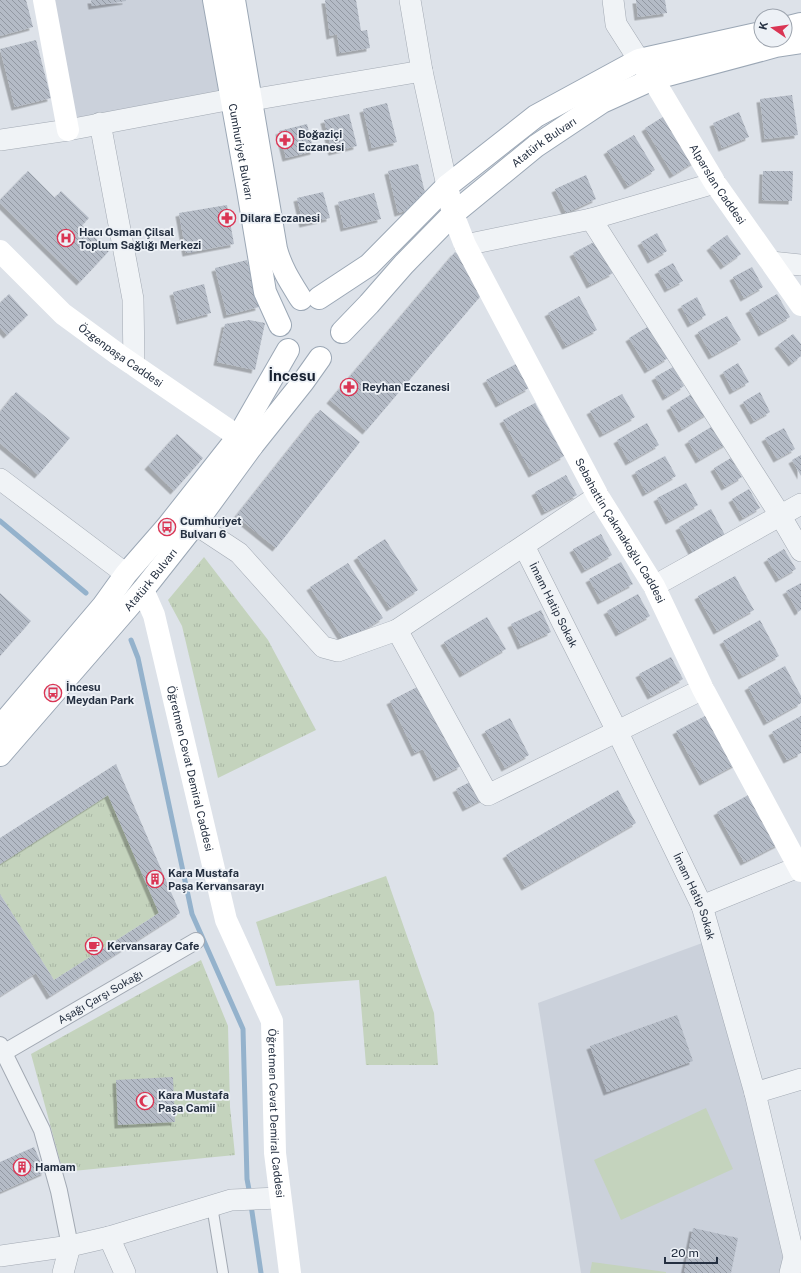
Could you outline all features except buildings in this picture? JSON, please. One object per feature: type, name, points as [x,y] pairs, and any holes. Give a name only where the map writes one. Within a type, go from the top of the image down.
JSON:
[{"type":"main road","points":[[44,0],[68,130]]},
{"type":"main road","name":"Cumhuriyet Bulvarı","points":[[214,0],[241,100],[280,262],[286,274],[310,299]]},
{"type":"main road","name":"Cumhuriyet Bulvarı","points":[[234,0],[241,100],[265,292],[280,325]]},
{"type":"main road","name":"Atatürk Bulvarı","points":[[310,299],[369,265],[447,186],[536,116],[639,60],[753,35]]},
{"type":"main road","name":"Atatürk Bulvarı","points":[[342,332],[404,264],[453,214],[536,146],[602,102],[653,79],[776,46],[801,42]]},
{"type":"main road","name":"Alparslan Caddesi","points":[[639,60],[653,79],[715,183],[801,305]]},
{"type":"main road","name":"Sebahattin Çakmakoğlu Caddesi","points":[[447,186],[453,214],[465,245],[598,496],[654,586],[703,689],[800,868]]},
{"type":"main road","name":"Özgenpaşa Caddesi","points":[[0,251],[63,314],[245,442]]},
{"type":"main road","points":[[310,299],[327,302],[336,311],[342,323],[340,340],[335,348],[320,358],[312,359],[295,355],[288,350],[280,334],[282,316],[287,309],[293,303],[310,299]]},
{"type":"main road","name":"Atatürk Bulvarı","points":[[0,755],[143,590],[195,524],[245,442],[288,350]]},
{"type":"main road","name":"Atatürk Bulvarı","points":[[0,727],[103,606],[126,574],[245,442],[303,382],[320,358]]},
{"type":"main road","name":"Öğretmen Cevat Demiral Caddesi","points":[[143,590],[154,616],[226,920],[272,1021],[275,1153],[272,1199],[290,1273]]},
{"type":"street","points":[[410,0],[422,71],[447,186]]},
{"type":"street","points":[[613,0],[616,24],[639,60]]},
{"type":"street","points":[[0,140],[422,71]]},
{"type":"street","points":[[100,123],[133,299],[134,365]]},
{"type":"street","points":[[465,245],[591,219],[715,183]]},
{"type":"street","points":[[591,219],[780,515],[801,551]]},
{"type":"street","points":[[771,262],[801,265]]},
{"type":"street","points":[[0,479],[126,574]]},
{"type":"street","points":[[195,524],[239,552],[323,647],[338,651],[397,630],[598,496]]},
{"type":"street","points":[[654,586],[801,504]]},
{"type":"street","name":"İmam Hatip Sokak","points":[[524,546],[617,731],[702,906],[755,1093],[795,1263]]},
{"type":"street","points":[[397,630],[488,795],[703,689]]},
{"type":"street","points":[[702,906],[800,868]]},
{"type":"street","name":"Aşağı Çarşı Sokağı","points":[[2,1048],[196,941]]},
{"type":"street","points":[[2,1048],[42,1130],[60,1191],[70,1246],[63,1273]]},
{"type":"street","points":[[755,1093],[801,1079]]},
{"type":"street","points":[[0,1256],[70,1246],[109,1237],[221,1203],[272,1199]]},
{"type":"street","points":[[109,1237],[125,1273]]},
{"type":"lane","points":[[221,1203],[223,1273]]},
{"type":"shaded area","points":[[44,0],[214,0],[232,99],[68,130]]},
{"type":"shaded area","points":[[705,942],[790,1269],[789,1273],[581,1273],[538,1003]]},
{"type":"green space","points":[[204,557],[268,640],[316,730],[218,778],[182,626],[168,600]]},
{"type":"green space","points":[[108,795],[159,913],[54,980],[0,894],[0,864]]},
{"type":"green space","points":[[386,876],[434,1013],[438,1065],[366,1065],[359,980],[276,986],[256,922]]},
{"type":"green space","points":[[201,960],[228,1026],[230,1107],[235,1155],[63,1172],[31,1054]]},
{"type":"green space","points":[[706,1108],[733,1169],[621,1220],[594,1160]]},
{"type":"green space","points":[[592,1262],[666,1272],[666,1273],[590,1273]]},
{"type":"waterway","points":[[0,521],[86,593]]},
{"type":"waterway","points":[[131,640],[138,658],[192,914],[243,1029],[247,1179],[250,1195]]},
{"type":"waterway","points":[[251,1205],[261,1273]]},
{"type":"place","name":"Boğaziçi Eczanesi","points":[[285,140]]},
{"type":"place","name":"Dilara Eczanesi","points":[[227,218]]},
{"type":"place","name":"Hacı Osman Çilsal Toplum Sağlığı Merkezi","points":[[66,238]]},
{"type":"place","name":"Reyhan Eczanesi","points":[[349,387]]},
{"type":"place","name":"Cumhuriyet Bulvarı 6","points":[[167,527]]},
{"type":"place","name":"İncesu Meydan Park","points":[[53,693]]},
{"type":"place","name":"Kara Mustafa Paşa Kervansarayı","points":[[155,879]]},
{"type":"place","name":"Kervansaray Cafe","points":[[94,946]]},
{"type":"place","name":"Kara Mustafa Paşa Camii","points":[[145,1101]]},
{"type":"place","name":"Hamam","points":[[22,1167]]},
{"type":"district","name":"İncesu","points":[[292,375]]}]
